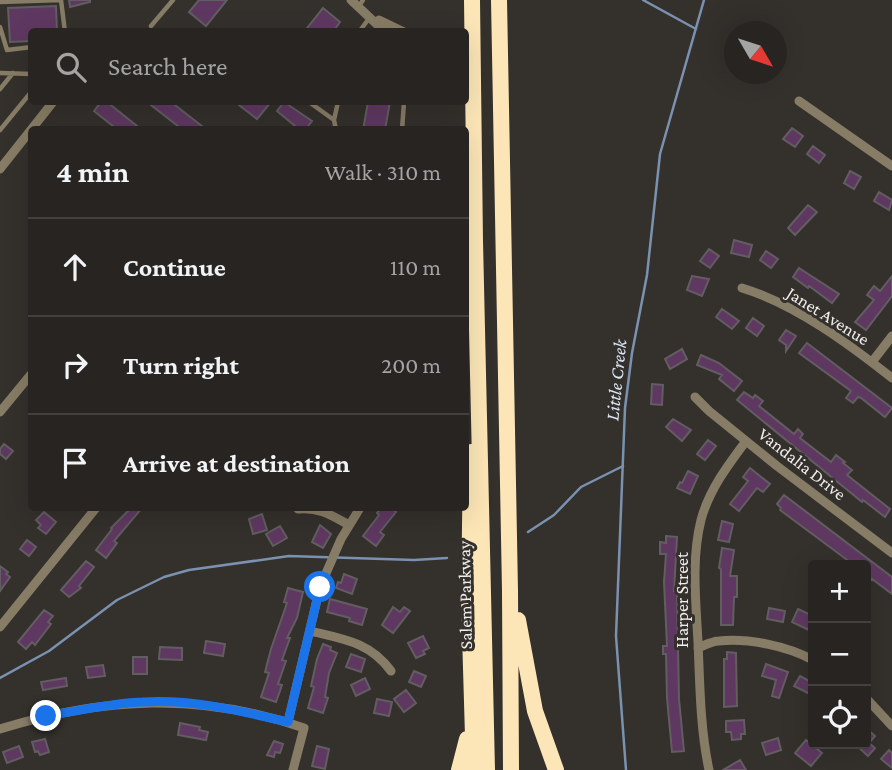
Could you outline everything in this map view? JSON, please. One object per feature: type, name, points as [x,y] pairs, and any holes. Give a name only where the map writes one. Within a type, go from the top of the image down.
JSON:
[{"type":"highway","name":"Salem Parkway","points":[[472,0],[487,770]]},
{"type":"highway","points":[[499,0],[511,770]]},
{"type":"highway","points":[[474,770],[469,532],[472,377],[477,349]]},
{"type":"highway","points":[[510,591],[535,711],[556,770]]},
{"type":"highway","points":[[458,770],[471,712]]},
{"type":"street","points":[[358,2],[382,28]]},
{"type":"street","points":[[371,16],[396,28]]},
{"type":"street","points":[[799,101],[892,166]]},
{"type":"street","points":[[34,126],[51,105]]},
{"type":"street","points":[[0,169],[28,134]]},
{"type":"street","name":"Janet Avenue","points":[[742,288],[760,293],[799,314],[892,378]]},
{"type":"street","points":[[872,362],[892,336]]},
{"type":"street","points":[[0,412],[28,378]]},
{"type":"street","name":"Vandalia Drive","points":[[695,397],[746,441],[892,553]]},
{"type":"street","name":"Harper Street","points":[[709,770],[702,738],[694,582],[701,519],[714,488],[746,441]]},
{"type":"street","points":[[0,627],[94,511]]},
{"type":"street","points":[[325,511],[349,525]]},
{"type":"street","points":[[288,722],[324,577],[358,511]]},
{"type":"street","points":[[310,631],[361,645],[380,656],[391,671]]},
{"type":"street","points":[[698,648],[716,640],[742,641],[796,651],[808,657]]},
{"type":"street","points":[[0,729],[46,716],[142,702],[199,703],[304,727],[293,770]]},
{"type":"street","points":[[871,703],[892,726]]},
{"type":"lane","points":[[0,2],[61,0],[64,28]]},
{"type":"lane","points":[[151,26],[173,0]]},
{"type":"lane","points":[[362,28],[371,16]]},
{"type":"lane","points":[[0,27],[7,50],[28,47]]},
{"type":"lane","points":[[0,89],[13,72]]},
{"type":"lane","points":[[0,73],[28,74]]},
{"type":"lane","points":[[0,130],[28,95]]},
{"type":"lane","points":[[313,105],[334,120]]},
{"type":"lane","points":[[336,126],[334,120],[337,105]]},
{"type":"lane","points":[[402,126],[404,105]]},
{"type":"building","points":[[69,0],[90,0],[90,2],[70,7]]},
{"type":"building","points":[[199,0],[227,0],[206,26],[189,12]]},
{"type":"building","points":[[56,6],[57,28],[28,28],[28,41],[10,42],[8,8]]},
{"type":"building","points":[[323,8],[340,22],[336,28],[307,28]]},
{"type":"building","points":[[99,105],[111,105],[137,126],[113,126],[94,111]]},
{"type":"building","points":[[151,105],[175,105],[202,126],[178,126]]},
{"type":"building","points":[[239,105],[269,105],[257,119]]},
{"type":"building","points":[[282,105],[288,105],[312,121],[308,126],[295,126],[277,111]]},
{"type":"building","points":[[367,105],[389,105],[386,126],[364,126]]},
{"type":"building","points":[[792,128],[803,136],[795,147],[783,139]]},
{"type":"building","points":[[813,146],[825,155],[819,163],[807,154]]},
{"type":"building","points":[[850,171],[861,177],[854,189],[844,183]]},
{"type":"building","points":[[879,192],[892,200],[889,210],[874,201]]},
{"type":"building","points":[[808,205],[817,212],[795,235],[788,228]]},
{"type":"building","points":[[734,240],[752,245],[749,257],[731,253]]},
{"type":"building","points":[[709,249],[719,256],[710,268],[700,261]]},
{"type":"building","points":[[766,251],[778,259],[771,268],[760,260]]},
{"type":"building","points":[[799,268],[839,294],[832,303],[793,277]]},
{"type":"building","points":[[692,276],[709,279],[702,296],[687,290]]},
{"type":"building","points":[[892,276],[892,296],[866,330],[855,322],[874,300],[867,295],[874,286],[880,291]]},
{"type":"building","points":[[722,309],[739,321],[732,329],[716,317]]},
{"type":"building","points":[[753,318],[764,326],[757,336],[746,328]]},
{"type":"building","points":[[786,330],[796,336],[786,351],[786,345],[779,340]]},
{"type":"building","points":[[807,343],[892,408],[885,417],[861,398],[858,397],[853,403],[846,398],[851,391],[799,353]]},
{"type":"building","points":[[682,349],[687,359],[670,369],[665,359]]},
{"type":"building","points":[[701,355],[719,363],[742,381],[734,391],[719,379],[722,375],[697,365]]},
{"type":"building","points":[[652,384],[663,385],[662,405],[651,404]]},
{"type":"building","points":[[744,392],[763,401],[759,406],[794,434],[798,429],[803,434],[800,438],[831,462],[836,455],[845,462],[843,463],[852,470],[847,475],[890,509],[885,517],[863,500],[862,502],[737,400]]},
{"type":"building","points":[[673,419],[691,430],[682,441],[666,427]]},
{"type":"building","points":[[708,440],[716,446],[705,460],[697,454]]},
{"type":"building","points":[[4,444],[13,451],[6,459],[0,454]]},
{"type":"building","points":[[750,468],[770,484],[763,492],[757,488],[739,511],[730,504],[748,481],[743,477]]},
{"type":"building","points":[[688,471],[698,476],[690,494],[677,488]]},
{"type":"building","points":[[784,495],[870,560],[847,560],[780,510],[777,504]]},
{"type":"building","points":[[128,511],[139,511],[114,541],[117,543],[106,558],[96,550],[111,528]]},
{"type":"building","points":[[44,512],[56,522],[46,534],[38,528],[41,525],[36,520]]},
{"type":"building","points":[[396,512],[380,532],[384,535],[376,546],[363,536],[379,515],[377,513]]},
{"type":"building","points":[[262,514],[267,530],[253,534],[249,519]]},
{"type":"building","points":[[722,521],[733,524],[729,542],[718,540]]},
{"type":"building","points":[[320,525],[331,534],[323,548],[312,542]]},
{"type":"building","points":[[280,526],[287,538],[273,546],[266,534]]},
{"type":"building","points":[[666,536],[677,537],[674,591],[677,591],[679,699],[684,751],[672,752],[666,654],[663,654],[663,646],[667,646],[664,582],[666,554],[660,554],[660,542],[666,543]]},
{"type":"building","points":[[27,540],[36,547],[29,556],[20,549]]},
{"type":"building","points":[[722,548],[734,550],[730,576],[737,576],[733,625],[721,625],[719,568]]},
{"type":"building","points":[[86,561],[94,567],[79,586],[81,588],[69,597],[61,590]]},
{"type":"building","points":[[871,561],[892,577],[892,594],[872,579]]},
{"type":"building","points":[[0,566],[10,577],[0,591]]},
{"type":"building","points":[[344,574],[357,579],[352,594],[336,588]]},
{"type":"building","points":[[288,588],[303,592],[297,618],[287,638],[290,638],[282,660],[286,661],[278,684],[282,685],[276,702],[261,697],[269,673],[265,672],[271,649],[287,603],[284,602]]},
{"type":"building","points":[[330,599],[367,609],[362,625],[349,621],[350,618],[327,612]]},
{"type":"building","points":[[393,607],[400,612],[404,607],[410,611],[393,633],[382,625]]},
{"type":"building","points":[[769,608],[785,611],[783,622],[767,619]]},
{"type":"building","points":[[798,609],[808,614],[808,630],[792,622]]},
{"type":"building","points":[[44,610],[53,616],[48,622],[51,624],[35,645],[32,642],[26,649],[18,642]]},
{"type":"building","points":[[423,636],[429,648],[423,651],[425,654],[416,658],[408,643]]},
{"type":"building","points":[[206,641],[225,644],[223,656],[204,653]]},
{"type":"building","points":[[323,644],[337,653],[329,673],[325,697],[328,698],[323,713],[308,708],[314,687],[311,686],[317,659]]},
{"type":"building","points":[[160,647],[182,648],[182,660],[159,659]]},
{"type":"building","points":[[727,652],[736,653],[737,706],[724,707],[724,659],[727,659]]},
{"type":"building","points":[[351,654],[365,659],[361,672],[346,667]]},
{"type":"building","points":[[133,657],[147,657],[147,674],[133,674]]},
{"type":"building","points":[[766,664],[788,672],[779,698],[772,696],[776,680],[762,676]]},
{"type":"building","points":[[103,665],[105,676],[88,678],[86,667]]},
{"type":"building","points":[[414,671],[426,676],[421,687],[409,682]]},
{"type":"building","points":[[800,676],[808,680],[808,693],[794,686]]},
{"type":"building","points":[[66,678],[67,686],[43,690],[41,682]]},
{"type":"building","points":[[365,678],[370,689],[356,696],[351,685]]},
{"type":"building","points":[[406,690],[416,703],[404,712],[394,699]]},
{"type":"building","points":[[377,699],[392,702],[389,716],[374,713]]},
{"type":"building","points":[[744,720],[745,734],[741,734],[741,739],[732,740],[731,732],[726,732],[726,721]]},
{"type":"building","points":[[180,723],[200,727],[199,730],[208,732],[206,740],[178,735]]},
{"type":"building","points":[[778,738],[781,750],[766,755],[762,743]]},
{"type":"building","points":[[45,739],[49,752],[40,755],[38,751],[35,752],[32,742]]},
{"type":"building","points":[[806,740],[808,749],[817,749],[822,753],[811,766],[795,753]]},
{"type":"building","points":[[274,741],[283,744],[280,753],[275,752],[274,757],[267,755]]},
{"type":"building","points":[[871,745],[875,748],[868,756],[860,749],[871,749]]},
{"type":"building","points":[[19,746],[23,757],[7,763],[3,752]]},
{"type":"building","points":[[317,746],[329,749],[325,769],[312,766]]},
{"type":"building","points":[[889,750],[892,753],[892,768],[881,759]]},
{"type":"building","points":[[740,760],[746,770],[723,770]]},
{"type":"waterway","points":[[643,0],[696,29]]},
{"type":"waterway","name":"Little Creek","points":[[626,770],[616,636],[625,408],[647,275],[660,154],[704,0]]},
{"type":"waterway","points":[[528,532],[554,515],[581,487],[623,466]]},
{"type":"waterway","points":[[0,678],[49,651],[117,600],[164,577],[189,570],[289,556],[414,560],[447,558]]},
{"type":"route","points":[[46,716],[117,704],[168,702],[199,703],[288,722],[320,587]]}]
